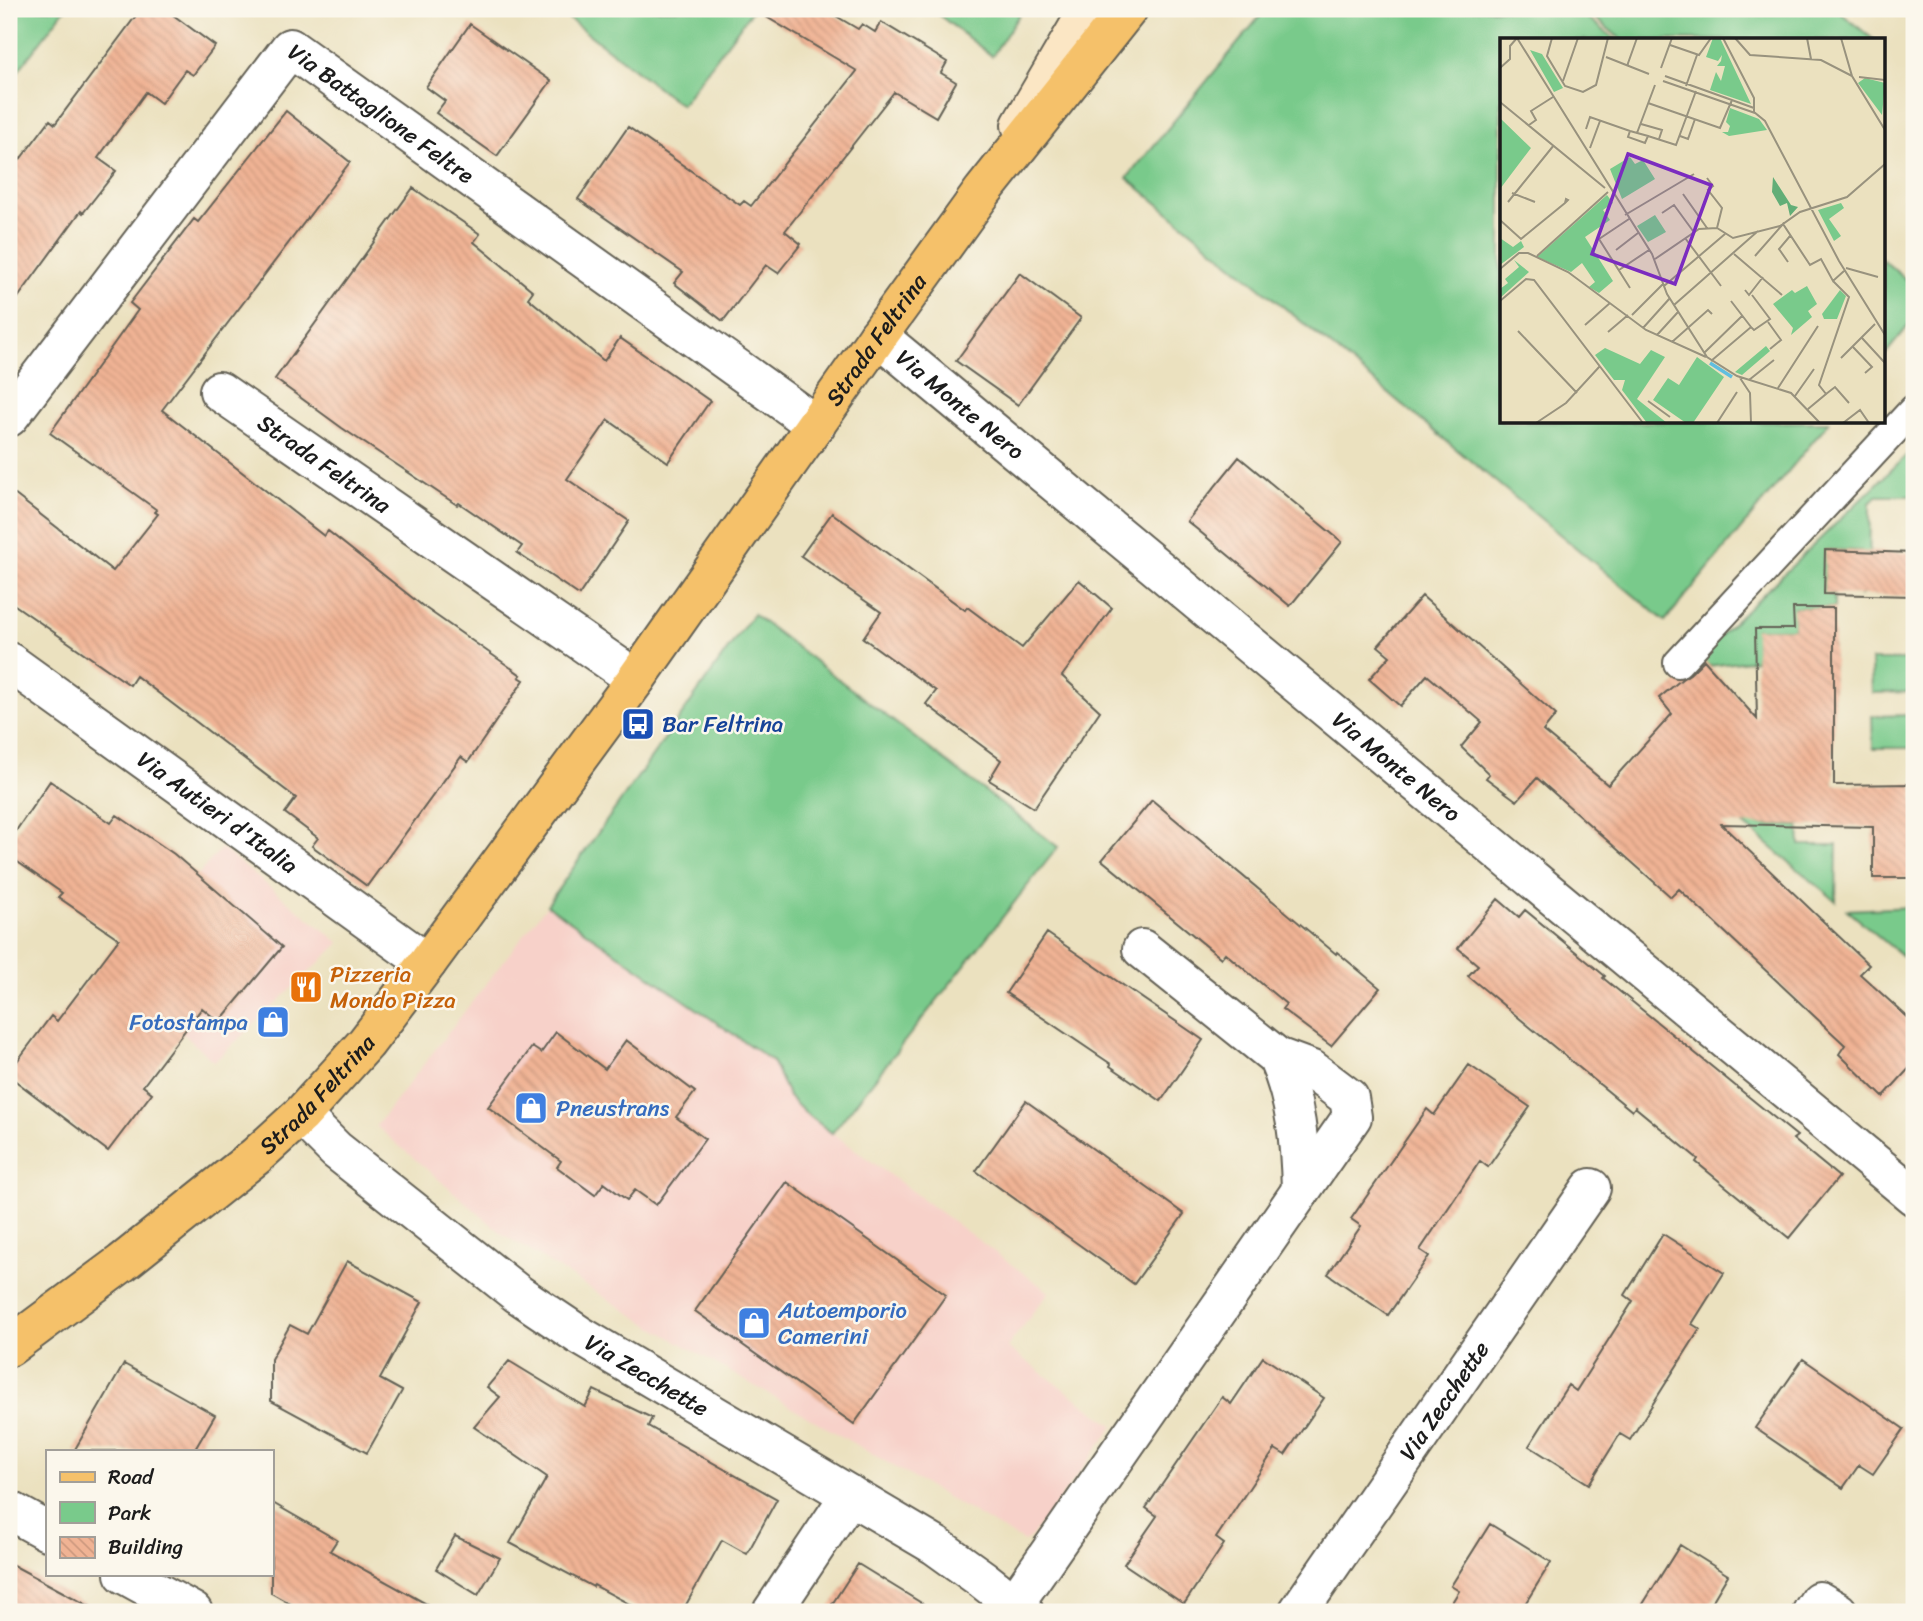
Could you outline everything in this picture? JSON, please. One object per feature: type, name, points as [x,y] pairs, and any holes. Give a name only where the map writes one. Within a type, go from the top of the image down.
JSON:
[{"type":"main road","points":[[983,191],[1089,9]]},
{"type":"main road","name":"Strada Feltrina","points":[[9,1347],[256,1156],[301,1115],[366,1042],[636,679],[983,191],[1128,9]]},
{"type":"street","name":"Via Battaglione Feltre","points":[[9,417],[290,48],[816,425]]},
{"type":"street","name":"Via Monte Nero","points":[[878,336],[1914,1196]]},
{"type":"street","name":"Strada Feltrina","points":[[219,391],[636,679]]},
{"type":"street","name":"Via Autieri d'Italia","points":[[9,662],[427,963]]},
{"type":"street","name":"Via Zecchette","points":[[301,1115],[336,1150],[518,1294],[579,1335],[936,1546],[1019,1608],[1352,1116],[1349,1098],[1312,1070],[1277,1057],[1142,949]]},
{"type":"street","points":[[1277,1057],[1287,1080],[1300,1148],[1301,1191]]},
{"type":"street","name":"Via Zecchette","points":[[1298,1612],[1591,1188]]},
{"type":"street","points":[[772,1612],[850,1495]]},
{"type":"street","points":[[9,1510],[46,1530]]},
{"type":"street","points":[[128,1576],[193,1612]]},
{"type":"street","points":[[1812,1612],[1819,1601],[1838,1612]]},
{"type":"lane","points":[[1678,663],[1914,409]]},
{"type":"shaded area","points":[[221,848],[340,943],[214,1062],[115,972]]},
{"type":"shaded area","points":[[547,905],[772,1061],[789,1097],[804,1112],[1049,1292],[1007,1347],[1114,1426],[1033,1535],[1024,1542],[651,1326],[504,1235],[376,1126]]},
{"type":"green space","points":[[9,9],[65,9],[9,83]]},
{"type":"green space","points":[[556,9],[753,9],[681,105]]},
{"type":"green space","points":[[931,9],[1023,9],[992,56]]},
{"type":"green space","points":[[1266,9],[1577,9],[1613,38],[1500,38],[1500,424],[1827,424],[1665,621],[1127,178]]},
{"type":"green space","points":[[1584,9],[1836,9],[1872,38],[1620,38]]},
{"type":"green space","points":[[1884,261],[1914,286],[1914,319],[1884,356]]},
{"type":"green space","points":[[1914,448],[1914,496],[1877,496],[1870,503],[1869,589],[1860,595],[1861,551],[1826,550],[1824,593],[1834,595],[1834,608],[1794,608],[1794,629],[1756,629],[1756,660],[1709,666],[1698,657]]},
{"type":"green space","points":[[753,614],[1058,847],[832,1133],[789,1097],[772,1061],[547,905]]},
{"type":"green space","points":[[1871,660],[1914,660],[1914,692],[1872,693]]},
{"type":"green space","points":[[1914,715],[1914,748],[1873,748],[1872,716]]},
{"type":"green space","points":[[1761,717],[1761,825],[1799,826],[1800,845],[1837,845],[1836,901],[1699,787]]},
{"type":"green space","points":[[1914,907],[1914,966],[1847,910]]},
{"type":"building","points":[[141,9],[165,9],[215,46],[193,75],[185,70],[161,103],[146,92],[98,158],[116,171],[83,213],[81,211],[9,310],[9,174],[50,120],[55,124]]},
{"type":"building","points":[[753,9],[824,9],[858,29],[862,24],[875,32],[881,22],[947,62],[941,73],[956,82],[936,117],[894,92],[785,231],[801,244],[778,273],[766,265],[723,321],[674,283],[683,272],[578,199],[628,127],[740,205],[744,201],[751,206],[857,71]]},
{"type":"building","points":[[470,24],[551,81],[497,156],[436,113],[445,101],[426,87]]},
{"type":"building","points":[[286,111],[350,162],[162,410],[324,536],[328,531],[424,607],[521,675],[519,677],[524,680],[468,762],[461,757],[367,886],[312,846],[318,838],[285,813],[296,798],[136,676],[130,685],[9,601],[9,490],[113,571],[158,514],[155,512],[157,510],[50,433],[138,310],[130,303],[194,219],[198,222]]},
{"type":"building","points":[[413,188],[480,234],[474,242],[533,291],[528,298],[604,361],[620,338],[710,401],[668,462],[608,420],[567,479],[629,521],[579,595],[517,553],[522,546],[342,428],[275,379]]},
{"type":"building","points":[[1020,273],[1081,318],[1018,405],[956,361]]},
{"type":"building","points":[[1239,457],[1342,542],[1290,606],[1187,521]]},
{"type":"building","points":[[832,513],[1022,648],[1079,580],[1112,608],[1062,676],[1100,711],[1034,808],[989,780],[1001,760],[926,704],[936,691],[863,638],[881,612],[801,556]]},
{"type":"building","points":[[1825,550],[1914,553],[1914,596],[1824,594]]},
{"type":"building","points":[[1422,596],[1556,715],[1543,731],[1608,785],[1672,714],[1659,698],[1704,660],[1757,719],[1755,629],[1794,629],[1793,608],[1834,608],[1834,785],[1914,784],[1914,878],[1873,878],[1873,827],[1721,824],[1869,965],[1860,974],[1914,1023],[1914,1063],[1883,1097],[1839,1054],[1845,1045],[1679,889],[1671,897],[1537,778],[1517,801],[1486,778],[1489,774],[1461,747],[1482,722],[1427,675],[1400,706],[1369,679],[1390,656],[1378,646]]},
{"type":"building","points":[[50,781],[111,823],[117,815],[174,854],[282,947],[219,1022],[202,1008],[143,1086],[152,1093],[108,1151],[9,1076],[9,1072],[51,1016],[57,1021],[119,939],[58,897],[62,893],[9,856],[9,841]]},
{"type":"building","points":[[1152,800],[1380,988],[1331,1046],[1282,1009],[1286,1004],[1225,953],[1221,958],[1102,860]]},
{"type":"building","points":[[1498,899],[1519,917],[1525,910],[1605,976],[1603,978],[1797,1136],[1793,1139],[1839,1177],[1789,1238],[1696,1162],[1698,1159],[1635,1107],[1632,1111],[1468,976],[1478,965],[1458,948]]},
{"type":"building","points":[[1047,933],[1203,1040],[1161,1101],[1006,993]]},
{"type":"building","points":[[556,1032],[605,1069],[626,1040],[695,1092],[676,1117],[705,1139],[656,1205],[635,1190],[627,1200],[604,1183],[595,1195],[557,1167],[561,1161],[488,1107],[532,1047],[541,1053]]},
{"type":"building","points":[[1469,1065],[1530,1107],[1488,1167],[1480,1161],[1420,1250],[1429,1256],[1388,1315],[1328,1274],[1361,1226],[1351,1219],[1427,1109],[1434,1115]]},
{"type":"building","points":[[1026,1101],[1184,1214],[1134,1284],[976,1171]]},
{"type":"building","points":[[787,1182],[946,1295],[854,1424],[695,1311]]},
{"type":"building","points":[[1663,1234],[1724,1273],[1692,1324],[1700,1329],[1630,1440],[1620,1434],[1589,1484],[1529,1446],[1568,1385],[1576,1391],[1633,1301],[1625,1295]]},
{"type":"building","points":[[347,1261],[422,1302],[380,1379],[402,1391],[367,1453],[271,1401],[271,1359],[290,1325],[307,1334]]},
{"type":"building","points":[[1263,1357],[1324,1398],[1285,1455],[1275,1449],[1216,1538],[1224,1544],[1184,1604],[1124,1564],[1157,1516],[1146,1508],[1222,1397],[1231,1404]]},
{"type":"building","points":[[1803,1359],[1904,1429],[1873,1474],[1859,1465],[1843,1488],[1755,1428]]},
{"type":"building","points":[[509,1361],[585,1407],[594,1390],[652,1418],[648,1426],[777,1499],[747,1554],[722,1540],[682,1612],[644,1612],[510,1543],[547,1477],[474,1427],[500,1397],[487,1387]]},
{"type":"building","points":[[124,1364],[215,1415],[195,1450],[75,1450]]},
{"type":"building","points":[[273,1503],[337,1540],[330,1551],[441,1612],[305,1612],[271,1593]]},
{"type":"building","points":[[1490,1524],[1551,1562],[1520,1612],[1446,1612],[1459,1591],[1451,1586]]},
{"type":"building","points":[[455,1536],[500,1558],[478,1595],[436,1569]]},
{"type":"building","points":[[1680,1545],[1728,1575],[1706,1612],[1638,1612]]},
{"type":"building","points":[[9,1563],[100,1612],[9,1612]]},
{"type":"building","points":[[858,1564],[936,1612],[827,1612]]},
{"type":"place","name":"Bar Feltrina","points":[[638,724]]},
{"type":"place","name":"Pizzeria Mondo Pizza","points":[[306,987]]},
{"type":"place","name":"Fotostampa","points":[[273,1022]]},
{"type":"place","name":"Pneustrans","points":[[531,1108]]},
{"type":"place","name":"Autoemporio Camerini","points":[[754,1323]]}]
